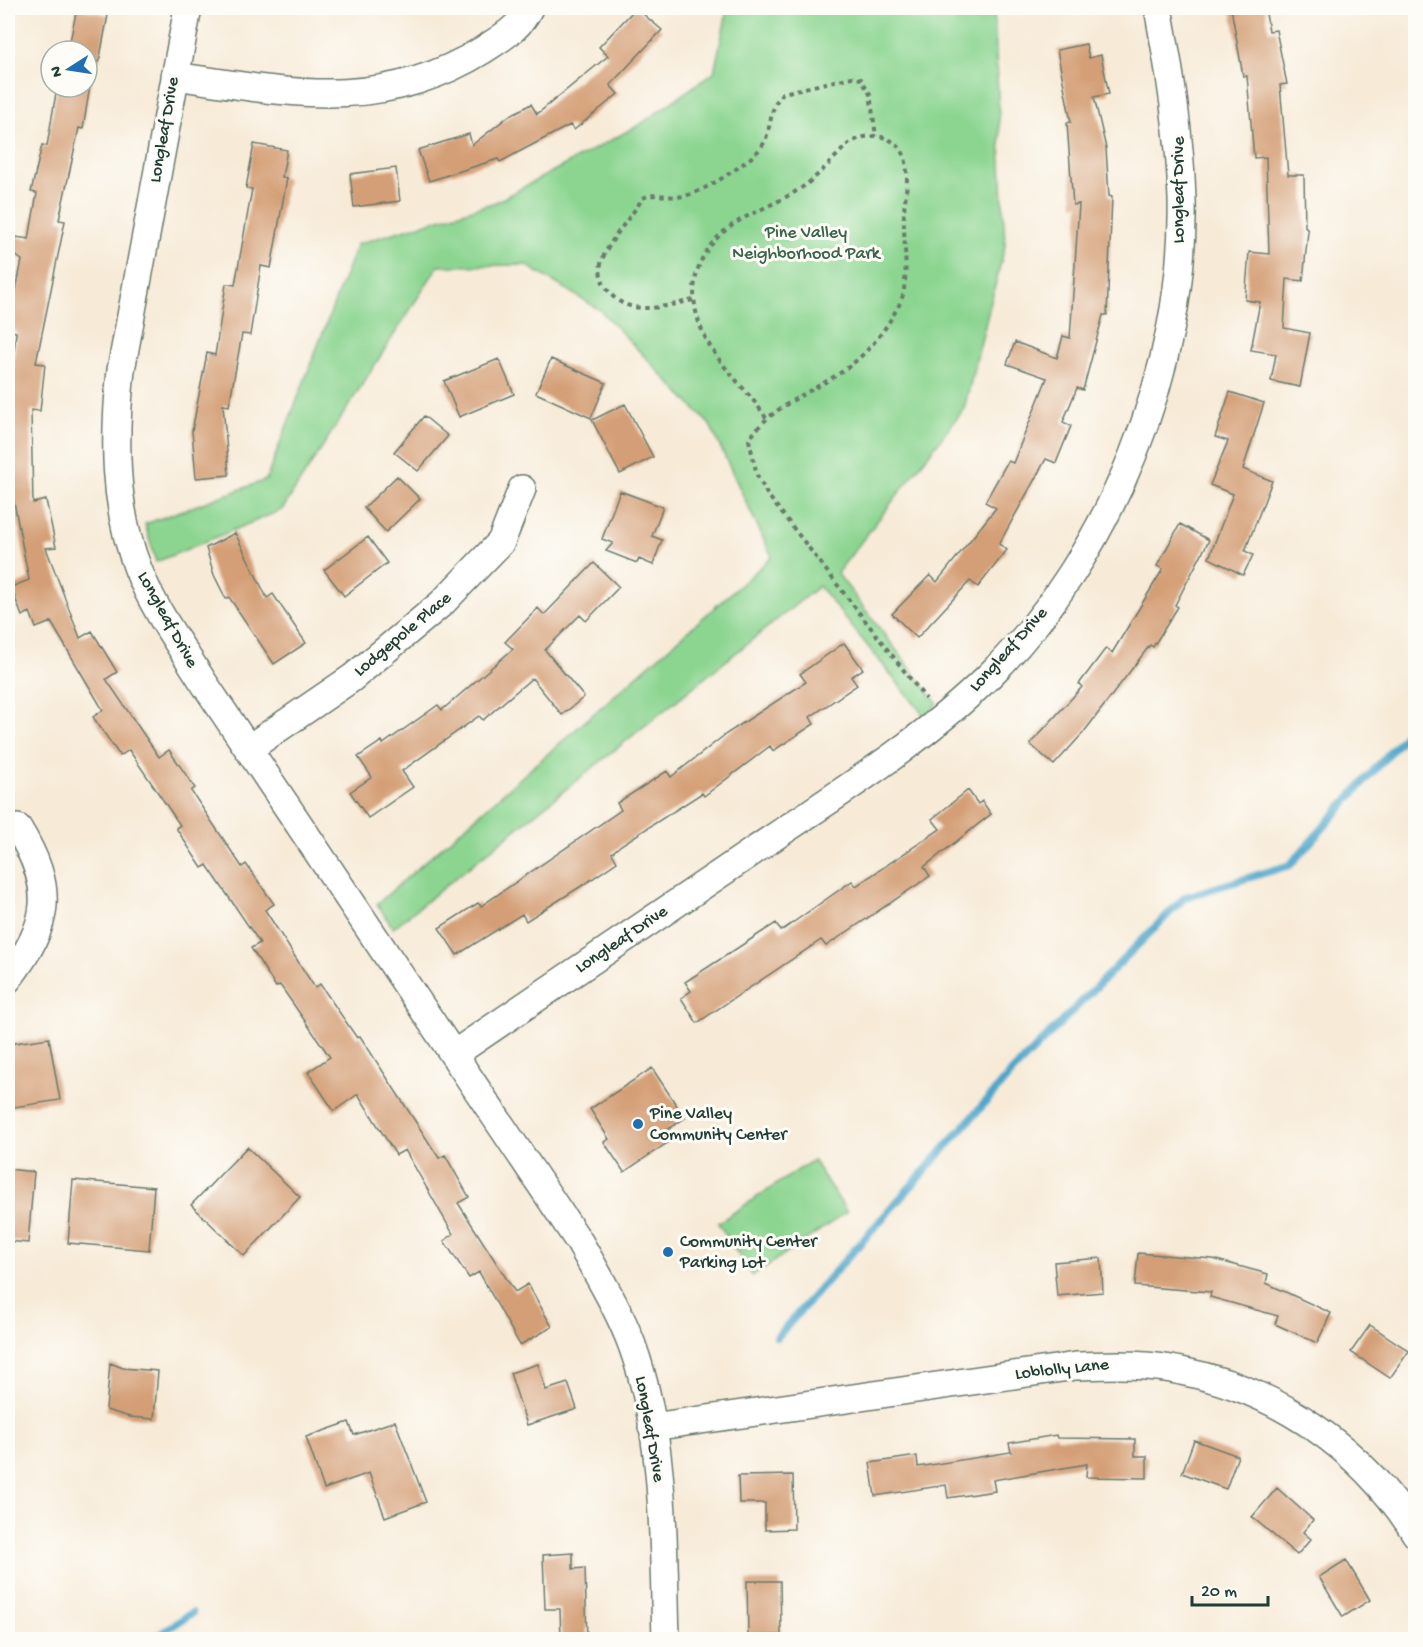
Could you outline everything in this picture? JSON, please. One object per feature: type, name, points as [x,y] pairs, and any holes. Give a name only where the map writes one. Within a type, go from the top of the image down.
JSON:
[{"type":"street","name":"Longleaf Drive","points":[[188,8],[121,370],[116,423],[117,477],[126,530],[138,569],[190,661],[580,1243],[612,1301],[635,1356],[652,1427],[661,1501],[666,1640]]},
{"type":"street","points":[[175,76],[302,94],[328,95],[393,87],[443,72],[474,55],[506,35],[524,19],[529,8]]},
{"type":"street","name":"Longleaf Drive","points":[[454,1054],[905,748],[990,675],[1055,597],[1091,541],[1111,502],[1137,443],[1167,346],[1177,280],[1182,203],[1178,128],[1158,8]]},
{"type":"street","name":"Lodgepole Place","points":[[248,749],[352,678],[442,603],[501,542],[522,489]]},
{"type":"street","points":[[8,979],[26,956],[41,924],[44,910],[39,867],[18,828]]},
{"type":"street","name":"Loblolly Lane","points":[[652,1427],[1076,1366],[1128,1365],[1179,1370],[1236,1385],[1280,1405],[1321,1431],[1375,1482],[1416,1534]]},
{"type":"path","points":[[693,300],[657,308],[636,308],[616,300],[602,281],[602,261],[643,198],[652,194],[684,196],[694,193],[745,163],[760,149],[767,135],[771,111],[783,93],[852,78],[861,79],[870,94],[876,136]]},
{"type":"path","points":[[766,418],[707,341],[693,300],[694,278],[701,261],[720,236],[744,218],[801,188],[852,141],[864,136],[876,136],[899,146],[904,157],[904,290],[897,308],[867,352],[836,376],[766,418],[749,440],[757,475],[767,494],[926,699]]},
{"type":"green space","name":"Pine Valley Neighborhood Park","points":[[728,8],[994,10],[1005,246],[964,409],[837,573],[937,703],[926,718],[819,586],[393,928],[377,904],[772,557],[710,425],[600,310],[526,265],[438,266],[282,510],[156,562],[145,524],[266,480],[357,244],[496,202],[639,125],[714,72]]},
{"type":"green space","points":[[813,1160],[847,1212],[752,1276],[718,1223]]},
{"type":"building","points":[[77,8],[108,15],[99,62],[99,39],[71,39]]},
{"type":"building","points":[[636,8],[662,30],[610,85],[618,94],[574,130],[570,125],[500,162],[498,159],[429,181],[418,150],[469,134],[472,145],[509,116],[531,104],[537,114],[608,56],[599,47]]},
{"type":"building","points":[[1231,8],[1265,8],[1269,31],[1276,30],[1287,84],[1280,85],[1288,175],[1304,175],[1305,226],[1308,231],[1303,281],[1287,279],[1284,328],[1310,333],[1300,387],[1271,381],[1276,354],[1251,350],[1260,302],[1245,300],[1249,252],[1269,254],[1266,157],[1254,158],[1247,76],[1243,76]]},
{"type":"building","points":[[1086,44],[1089,58],[1101,55],[1109,94],[1094,97],[1106,148],[1109,196],[1112,197],[1107,315],[1103,315],[1083,390],[1077,388],[1063,422],[1071,426],[1056,463],[1046,459],[999,544],[1007,550],[978,587],[970,581],[917,638],[892,614],[930,575],[937,582],[996,508],[985,502],[1008,461],[1013,463],[1047,378],[1007,364],[1015,342],[1057,358],[1063,336],[1070,338],[1079,204],[1073,205],[1067,123],[1071,122],[1057,50]]},
{"type":"building","points":[[55,99],[88,99],[83,129],[79,128],[59,220],[65,221],[36,363],[45,364],[40,411],[31,410],[33,503],[46,500],[56,547],[46,548],[80,638],[92,631],[117,672],[106,679],[159,757],[169,750],[195,788],[191,791],[242,867],[246,864],[274,904],[265,910],[315,988],[320,984],[357,1038],[360,1036],[439,1158],[445,1155],[469,1197],[458,1203],[515,1292],[528,1284],[552,1327],[520,1345],[479,1272],[469,1278],[444,1241],[453,1234],[405,1150],[396,1155],[358,1094],[334,1111],[308,1072],[330,1057],[280,985],[276,987],[251,948],[260,943],[207,865],[202,868],[176,828],[180,825],[129,750],[120,756],[93,717],[103,710],[51,622],[36,628],[30,612],[22,616],[11,587],[29,580],[8,471],[8,411],[16,332],[8,330],[22,260],[13,254],[16,237],[29,239],[37,193],[31,192],[42,145],[47,146]]},
{"type":"building","points":[[254,144],[287,150],[282,177],[287,178],[271,268],[261,266],[250,335],[242,334],[229,406],[223,405],[229,475],[196,478],[192,431],[207,353],[215,355],[226,284],[235,285],[252,189],[246,188]]},
{"type":"building","points":[[396,168],[400,201],[354,207],[350,174]]},
{"type":"building","points":[[499,359],[514,394],[459,417],[444,381]]},
{"type":"building","points":[[551,359],[606,383],[591,418],[536,393]]},
{"type":"building","points":[[1230,392],[1264,403],[1243,469],[1272,481],[1245,551],[1253,555],[1243,575],[1209,558],[1233,494],[1210,485],[1228,441],[1215,437]]},
{"type":"building","points":[[625,404],[653,457],[620,474],[592,420]]},
{"type":"building","points":[[424,416],[448,436],[418,471],[394,452]]},
{"type":"building","points":[[397,476],[420,499],[386,532],[364,508]]},
{"type":"building","points":[[620,491],[663,507],[652,536],[662,540],[653,565],[639,559],[637,563],[606,551],[613,543],[602,539]]},
{"type":"building","points":[[1180,524],[1209,540],[1175,605],[1178,607],[1153,647],[1150,645],[1084,732],[1054,765],[1030,744],[1082,687],[1079,684],[1106,648],[1112,653],[1163,569],[1157,566]]},
{"type":"building","points":[[235,533],[267,598],[273,594],[306,643],[274,664],[229,597],[226,599],[214,575],[206,548]]},
{"type":"building","points":[[368,537],[387,563],[344,596],[324,570]]},
{"type":"building","points":[[594,563],[619,587],[586,621],[580,615],[545,650],[584,697],[562,715],[532,678],[483,720],[479,716],[402,771],[413,787],[368,818],[350,792],[372,777],[358,757],[382,741],[383,744],[438,705],[442,710],[513,649],[505,642],[538,608],[544,615]]},
{"type":"building","points":[[844,643],[863,669],[851,677],[857,685],[810,717],[814,724],[773,751],[770,746],[704,796],[702,793],[621,845],[612,853],[617,862],[583,885],[526,921],[522,914],[457,955],[439,928],[478,903],[481,906],[621,810],[617,803],[667,771],[671,777],[726,734],[806,682],[800,674]]},
{"type":"building","points":[[968,790],[978,804],[982,801],[991,814],[924,867],[930,876],[826,946],[821,940],[697,1023],[681,998],[691,991],[685,982],[776,923],[781,931],[852,881],[856,886],[940,829],[932,819]]},
{"type":"building","points":[[49,1038],[60,1100],[8,1108],[8,1044]]},
{"type":"building","name":"Pine Valley Community Center","points":[[652,1068],[685,1118],[667,1130],[673,1139],[624,1172],[604,1142],[609,1139],[590,1109]]},
{"type":"building","points":[[247,1147],[300,1197],[244,1256],[191,1205]]},
{"type":"building","points":[[8,1169],[34,1172],[28,1243],[8,1241]]},
{"type":"building","points":[[73,1180],[154,1187],[149,1250],[68,1243]]},
{"type":"building","points":[[1138,1253],[1213,1259],[1268,1274],[1266,1283],[1331,1313],[1317,1343],[1275,1324],[1278,1316],[1210,1297],[1211,1292],[1135,1286]]},
{"type":"building","points":[[1101,1258],[1103,1292],[1057,1296],[1054,1262]]},
{"type":"building","points":[[1370,1325],[1409,1351],[1390,1378],[1351,1352]]},
{"type":"building","points":[[110,1363],[123,1368],[158,1371],[154,1419],[130,1417],[106,1410]]},
{"type":"building","points":[[538,1364],[546,1390],[568,1383],[577,1409],[527,1425],[510,1373]]},
{"type":"building","points":[[395,1421],[426,1502],[385,1517],[369,1473],[324,1489],[306,1437],[349,1422],[354,1435]]},
{"type":"building","points":[[1056,1435],[1057,1438],[1135,1439],[1135,1456],[1147,1456],[1147,1478],[1086,1477],[1087,1464],[993,1480],[995,1491],[948,1498],[946,1485],[875,1496],[870,1463],[917,1456],[918,1467],[1011,1452],[1009,1443]]},
{"type":"building","points":[[1194,1440],[1238,1456],[1226,1489],[1182,1473]]},
{"type":"building","points":[[793,1475],[794,1529],[765,1530],[765,1503],[739,1503],[738,1476]]},
{"type":"building","points":[[1277,1488],[1313,1520],[1303,1532],[1311,1539],[1297,1555],[1252,1517]]},
{"type":"building","points":[[573,1553],[573,1569],[585,1568],[587,1640],[561,1640],[560,1609],[545,1609],[543,1555]]},
{"type":"building","points":[[1346,1560],[1370,1600],[1343,1617],[1319,1577]]},
{"type":"building","points":[[747,1581],[780,1581],[781,1635],[748,1636]]},
{"type":"waterway","points":[[777,1337],[1014,1070],[1185,897],[1290,865],[1416,723]]},
{"type":"waterway","points":[[151,1640],[192,1613]]},
{"type":"place","name":"Pine Valley Community Center","points":[[638,1124]]},
{"type":"place","name":"Community Center Parking Lot","points":[[668,1252]]}]
